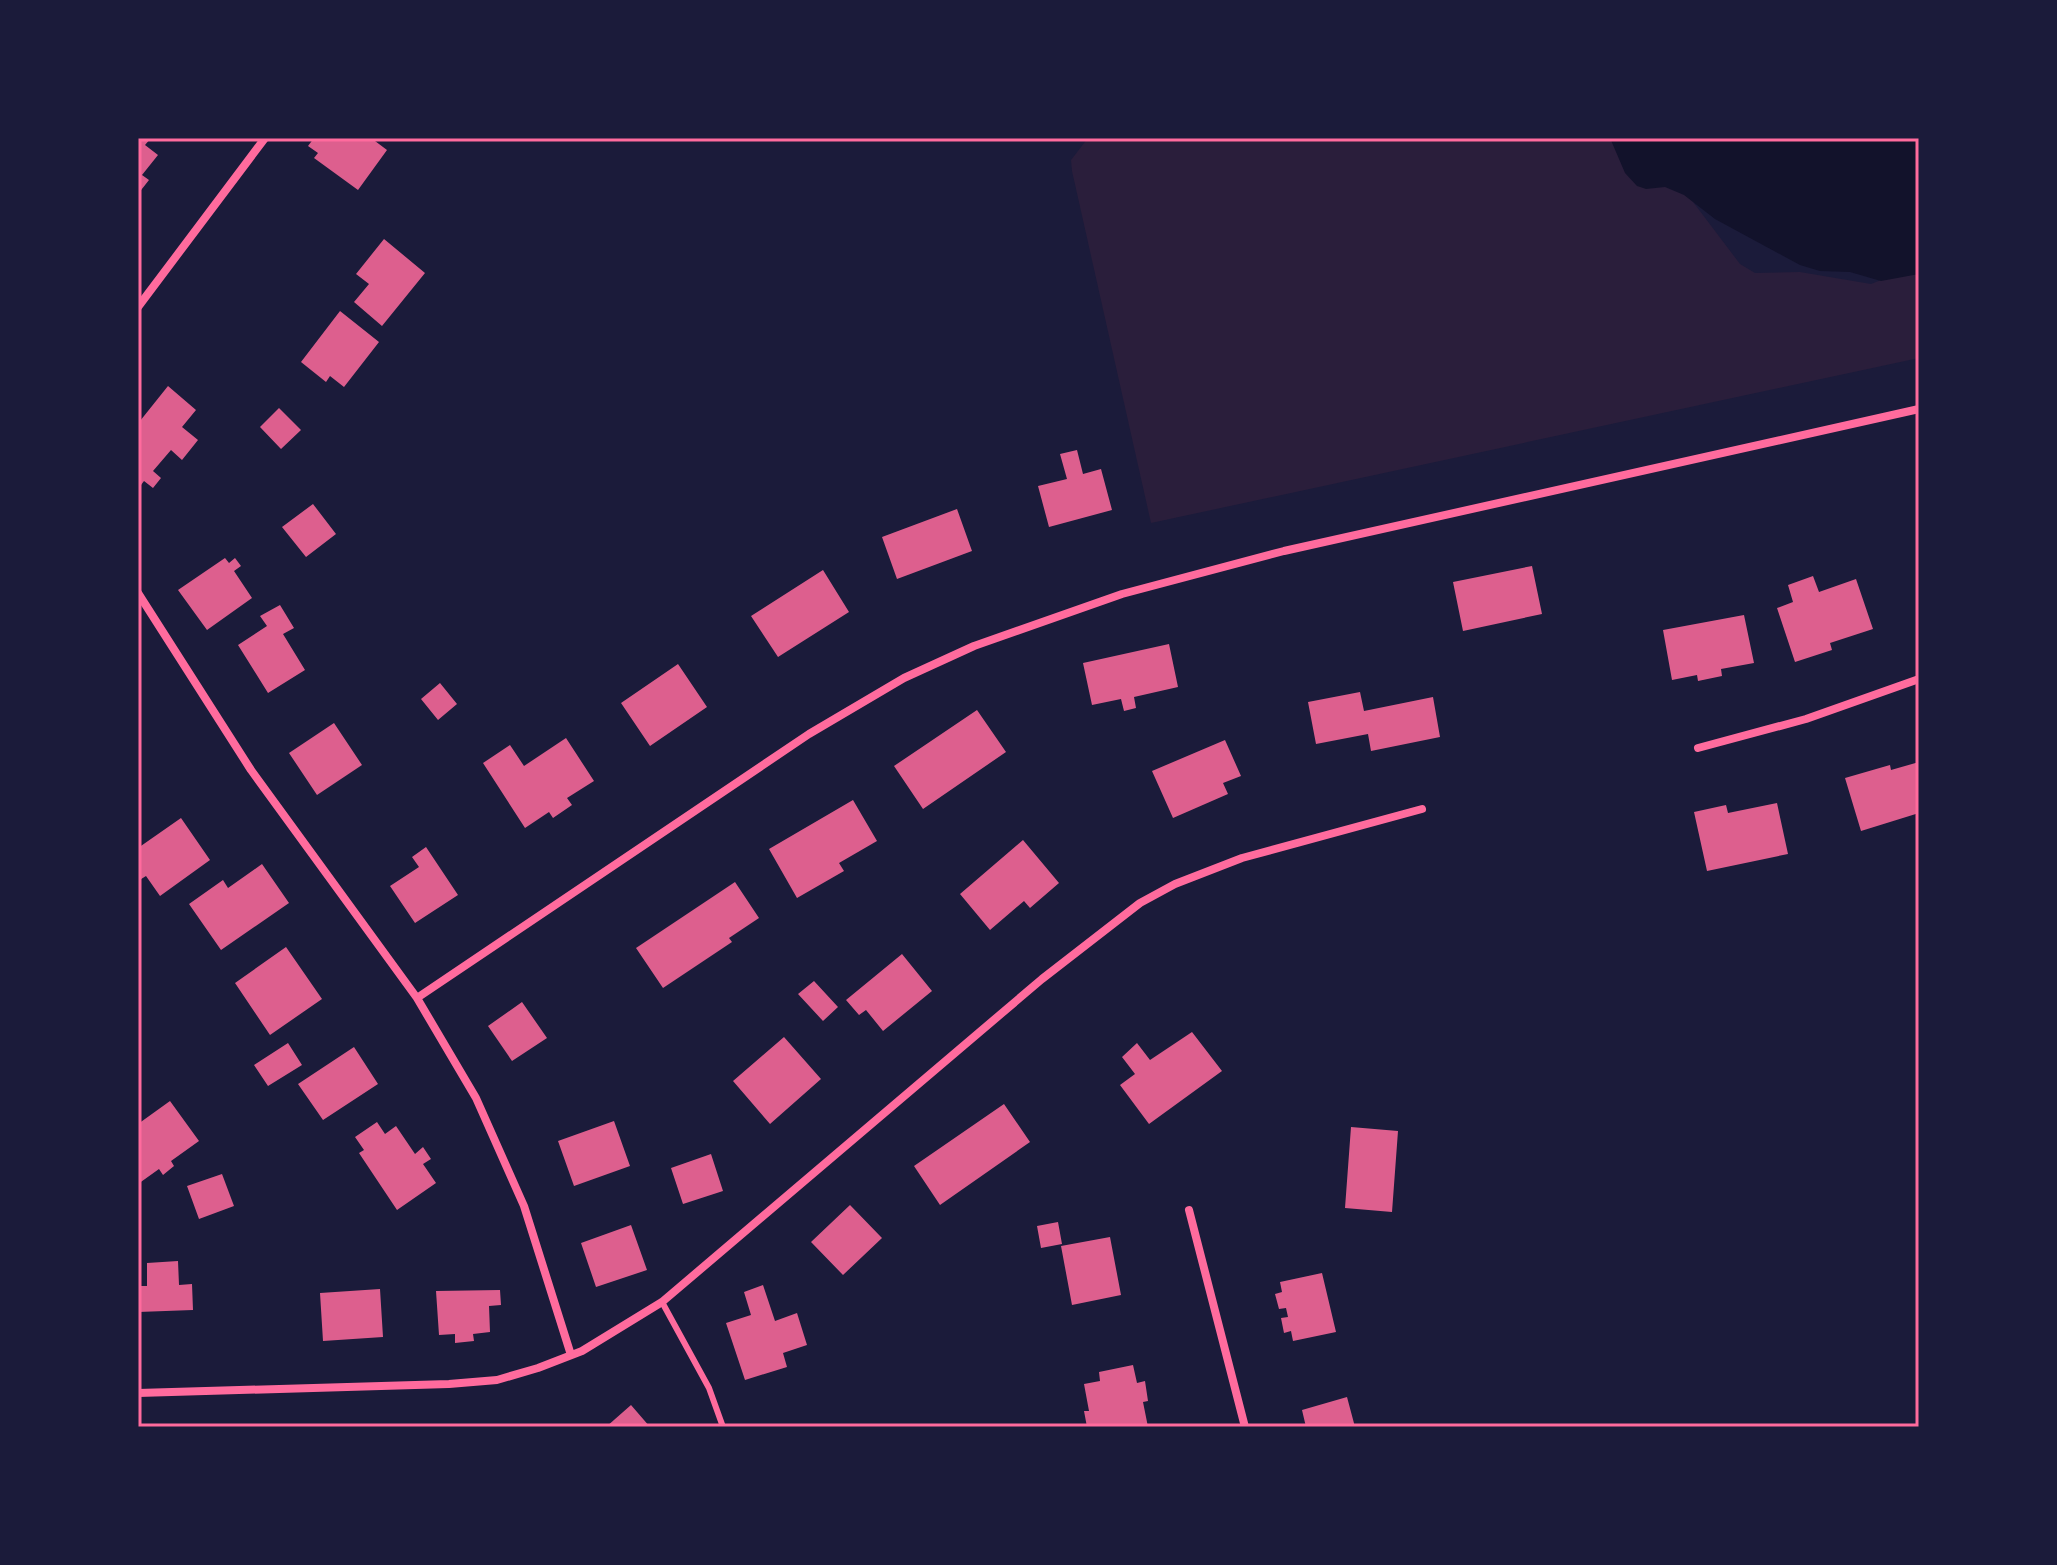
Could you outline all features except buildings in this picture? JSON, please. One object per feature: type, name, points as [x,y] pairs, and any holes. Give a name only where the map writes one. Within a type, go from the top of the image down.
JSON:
[{"type":"street","points":[[138,307],[265,138]]},
{"type":"street","points":[[417,998],[809,734],[904,678],[974,646],[1122,594],[1284,551],[1919,409]]},
{"type":"street","points":[[138,593],[251,770],[417,998],[476,1098],[524,1206],[571,1355]]},
{"type":"street","points":[[1698,748],[1806,719],[1919,679]]},
{"type":"street","points":[[138,1393],[497,1380],[571,1355],[662,1302],[1042,979],[1140,903],[1175,884],[1242,858],[1422,809]]},
{"type":"street","points":[[1189,1210],[1245,1427]]},
{"type":"lane","points":[[662,1302],[709,1388],[723,1427]]},
{"type":"shaded area","points":[[1088,138],[1639,138],[1687,194],[1740,264],[1755,273],[1800,272],[1871,284],[1919,265],[1919,358],[1151,523],[1072,171],[1071,160]]},
{"type":"shaded area","points":[[1610,138],[1919,138],[1919,274],[1881,281],[1850,272],[1820,271],[1800,265],[1715,219],[1684,195],[1665,187],[1646,189],[1637,186],[1625,173]]}]
